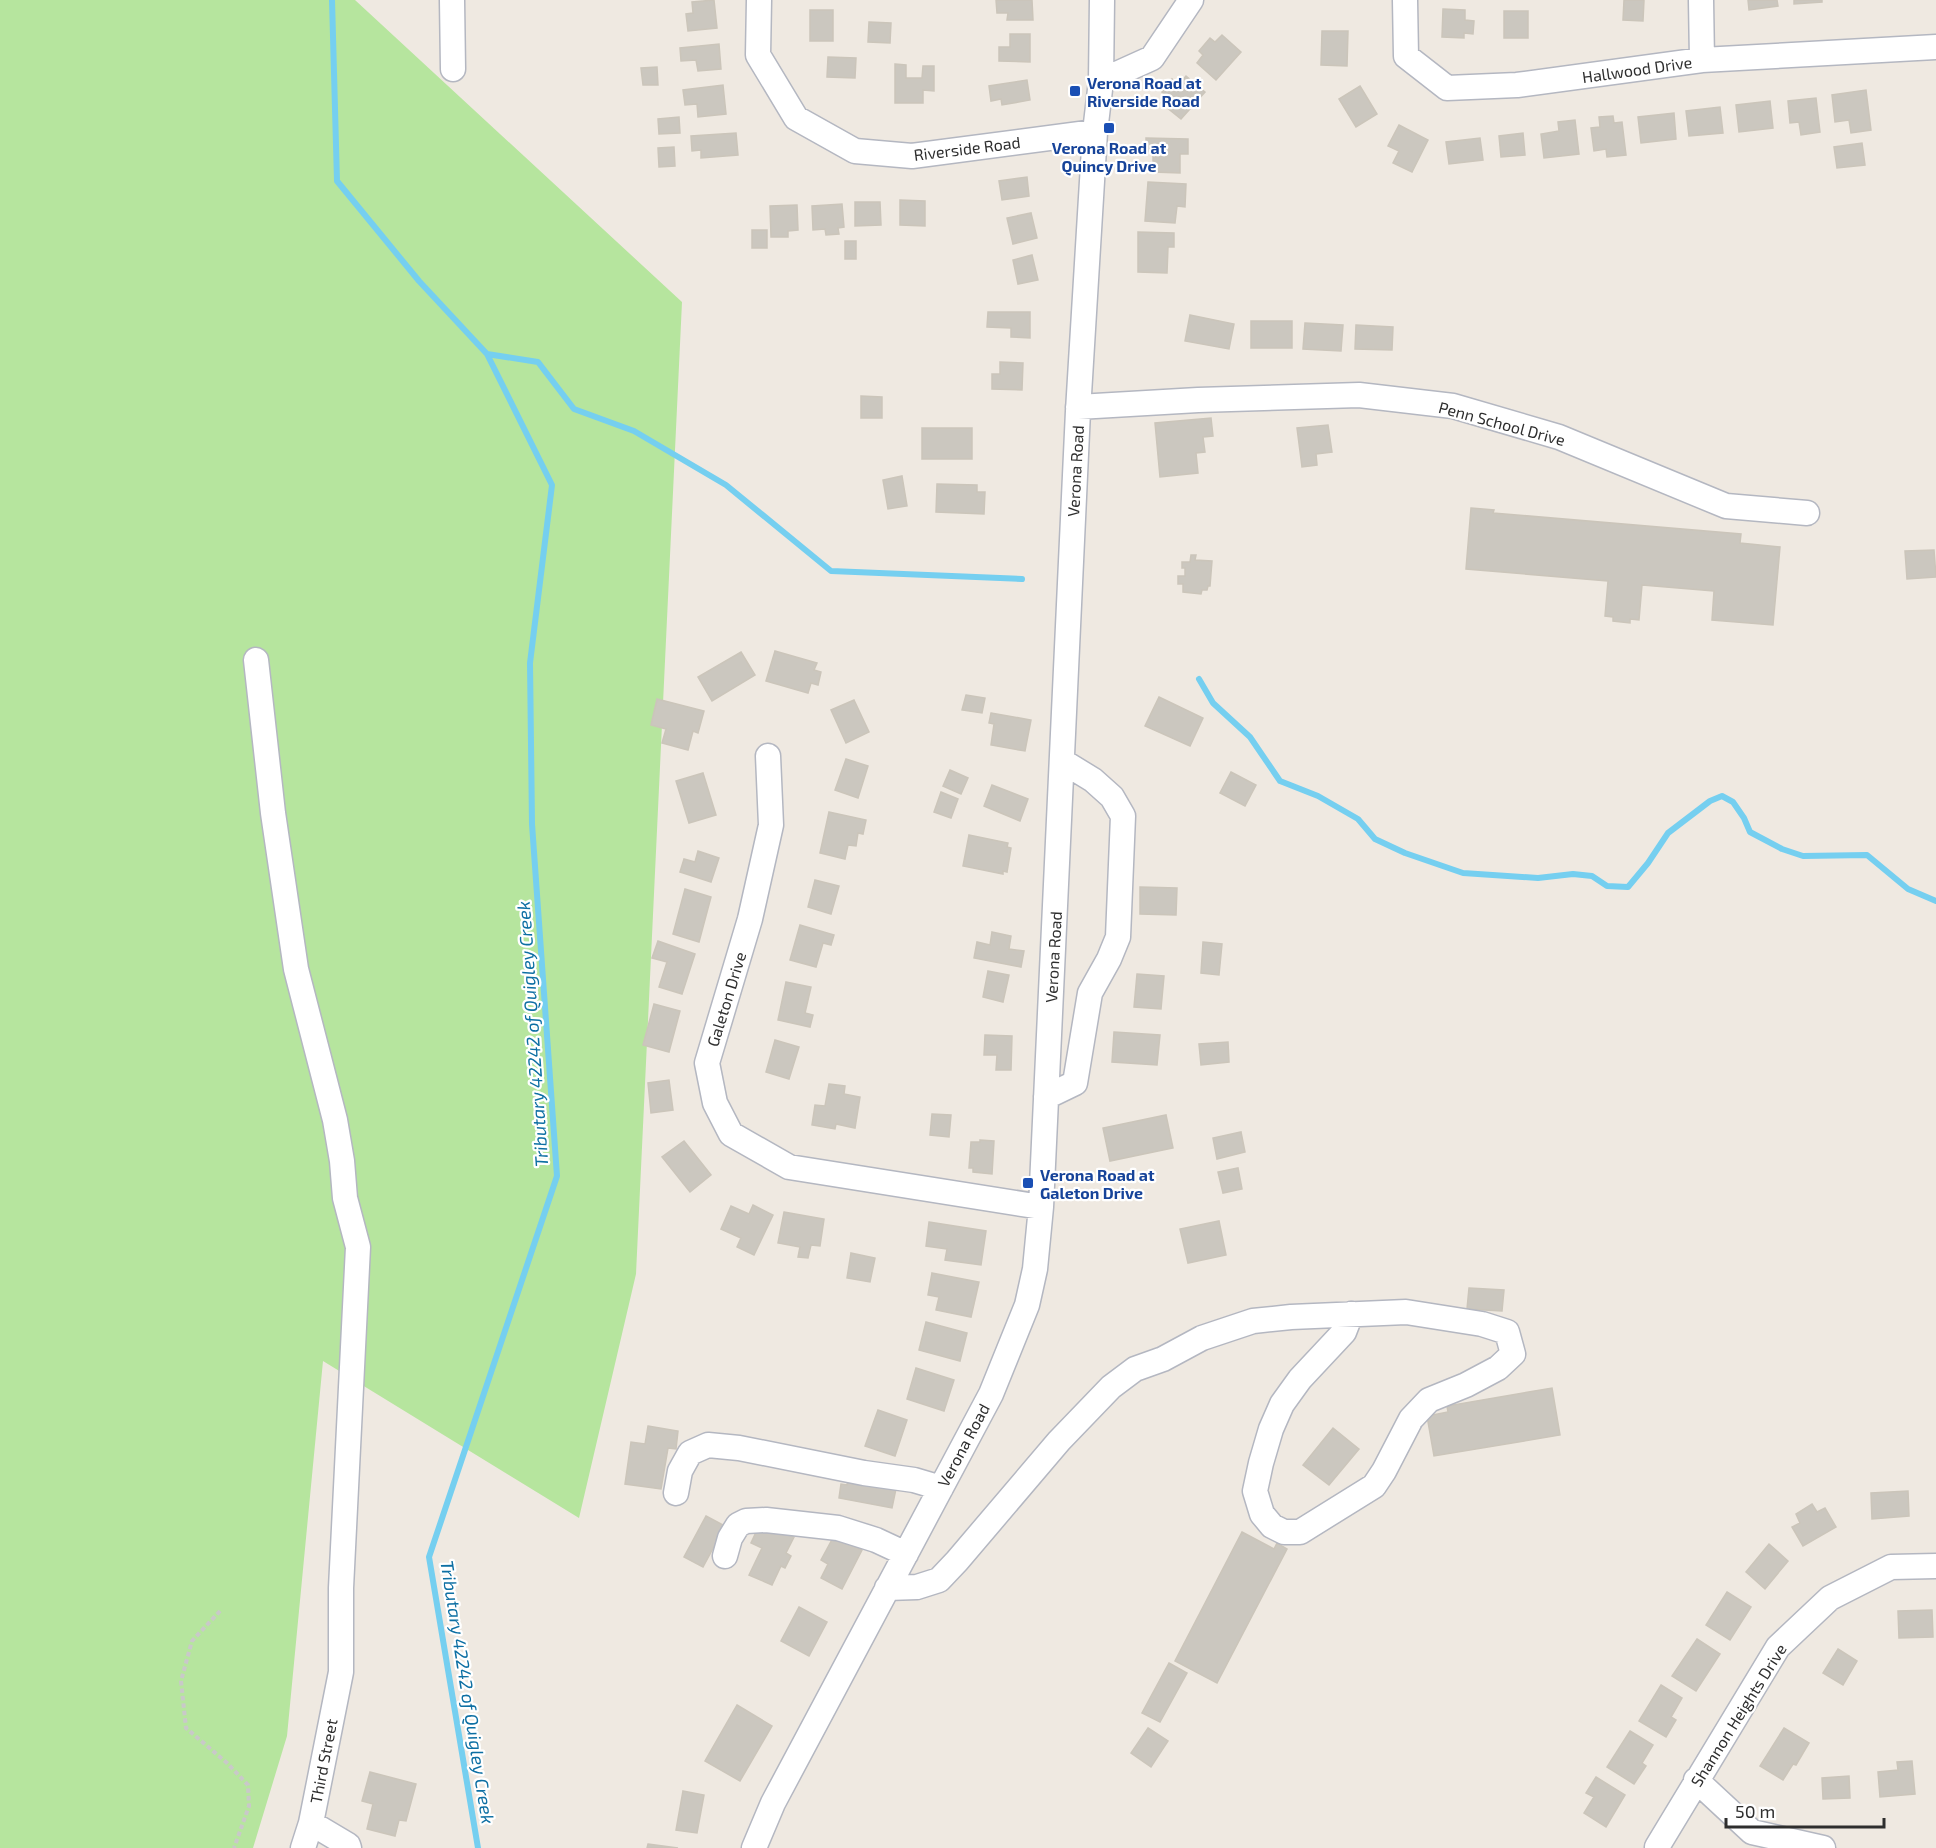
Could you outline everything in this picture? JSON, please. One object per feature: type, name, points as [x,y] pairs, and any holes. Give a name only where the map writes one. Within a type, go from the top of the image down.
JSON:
[{"type":"street","points":[[452,0],[453,69]]},
{"type":"street","name":"Riverside Road","points":[[759,0],[758,55],[796,118],[855,151],[912,156],[1095,132]]},
{"type":"street","name":"Verona Road","points":[[763,1844],[773,1803],[991,1394],[1027,1305],[1035,1269],[1041,1207],[1078,407],[1095,132],[1101,81],[1102,0]]},
{"type":"street","points":[[1101,81],[1152,58],[1191,0]]},
{"type":"street","name":"Hallwood Drive","points":[[1405,0],[1406,56],[1447,88],[1517,85],[1702,60],[1936,47]]},
{"type":"street","points":[[1701,0],[1702,60]]},
{"type":"street","name":"Penn School Drive","points":[[1078,407],[1198,400],[1359,395],[1453,406],[1559,437],[1726,506],[1807,513]]},
{"type":"street","name":"Third Street","points":[[256,660],[277,845],[296,969],[335,1120],[345,1198],[358,1247],[343,1544],[341,1672],[311,1823],[303,1848]]},
{"type":"street","name":"Galeton Drive","points":[[768,756],[771,825],[750,919],[706,1063],[715,1103],[731,1134],[789,1167],[1041,1207]]},
{"type":"street","points":[[1046,1097],[1075,1083],[1090,993],[1118,937],[1123,816],[1112,797],[1099,785],[1062,761]]},
{"type":"street","points":[[887,1588],[917,1587],[939,1580],[1059,1441],[1111,1387],[1136,1369],[1162,1359],[1202,1338],[1253,1322],[1291,1317],[1351,1314],[1406,1312],[1482,1324],[1507,1332],[1513,1354],[1497,1368],[1477,1379],[1429,1400],[1411,1419],[1374,1486],[1300,1532],[1284,1532],[1272,1526],[1262,1514],[1255,1491],[1271,1429],[1282,1404],[1300,1379],[1344,1332],[1351,1314]]},
{"type":"street","points":[[676,1492],[680,1471],[690,1453],[708,1445],[739,1448],[864,1473],[914,1480],[941,1488]]},
{"type":"street","points":[[724,1556],[730,1538],[738,1525],[746,1521],[766,1520],[838,1528],[876,1540],[906,1554]]},
{"type":"street","name":"Shannon Heights Drive","points":[[1657,1847],[1778,1647],[1830,1598],[1891,1567],[1936,1566]]},
{"type":"street","points":[[1696,1780],[1752,1832],[1823,1848]]},
{"type":"street","points":[[311,1823],[348,1845],[349,1848]]},
{"type":"path","points":[[220,1611],[192,1641],[181,1681],[186,1728],[227,1763],[248,1785],[249,1806],[234,1848]]},
{"type":"green space","points":[[0,0],[355,0],[682,302],[636,1274],[579,1518],[323,1361],[287,1736],[253,1848],[0,1848]]},
{"type":"building","points":[[714,0],[717,28],[688,31],[686,14],[693,13],[692,2]]},
{"type":"building","points":[[996,0],[1032,0],[1033,20],[1007,20],[1008,13],[997,13]]},
{"type":"building","points":[[1624,0],[1644,0],[1643,21],[1623,20]]},
{"type":"building","points":[[1748,0],[1777,0],[1778,6],[1749,10]]},
{"type":"building","points":[[1794,0],[1822,0],[1822,2],[1794,4]]},
{"type":"building","points":[[1443,9],[1465,10],[1465,20],[1474,21],[1473,34],[1464,33],[1464,38],[1442,37]]},
{"type":"building","points":[[810,10],[833,10],[833,41],[810,41]]},
{"type":"building","points":[[1504,11],[1528,11],[1528,38],[1504,38]]},
{"type":"building","points":[[869,22],[891,23],[890,43],[868,42]]},
{"type":"building","points":[[1322,31],[1348,31],[1347,66],[1321,65]]},
{"type":"building","points":[[1010,34],[1030,34],[1030,62],[999,61],[999,47],[1010,47]]},
{"type":"building","points":[[1222,35],[1241,52],[1216,80],[1197,63],[1203,55],[1199,51],[1210,38],[1215,42]]},
{"type":"building","points":[[719,44],[721,69],[698,71],[696,60],[681,61],[680,48]]},
{"type":"building","points":[[828,57],[856,58],[855,78],[827,77]]},
{"type":"building","points":[[895,64],[906,65],[906,78],[922,78],[923,66],[934,66],[934,91],[923,90],[923,103],[895,103]]},
{"type":"building","points":[[657,67],[658,85],[643,85],[641,68]]},
{"type":"building","points":[[1186,76],[1205,92],[1181,119],[1161,103],[1167,96],[1162,92],[1172,79],[1178,85]]},
{"type":"building","points":[[1027,80],[1030,100],[1002,105],[1001,99],[991,101],[989,86]]},
{"type":"building","points":[[723,85],[726,114],[698,117],[697,104],[685,105],[683,90]]},
{"type":"building","points":[[1360,86],[1377,114],[1356,127],[1339,99]]},
{"type":"building","points":[[1866,90],[1871,130],[1851,133],[1849,120],[1835,122],[1832,95]]},
{"type":"building","points":[[1816,98],[1820,132],[1801,135],[1799,122],[1790,123],[1788,101]]},
{"type":"building","points":[[1770,101],[1773,128],[1739,132],[1736,105]]},
{"type":"building","points":[[1720,107],[1723,133],[1689,136],[1686,111]]},
{"type":"building","points":[[1674,113],[1676,139],[1641,143],[1638,117]]},
{"type":"building","points":[[1613,116],[1614,123],[1622,122],[1626,155],[1607,157],[1606,149],[1594,151],[1591,128],[1600,127],[1599,117]]},
{"type":"building","points":[[679,117],[680,133],[659,134],[658,119]]},
{"type":"building","points":[[1575,120],[1579,154],[1544,158],[1541,134],[1559,131],[1558,122]]},
{"type":"building","points":[[1399,125],[1428,140],[1412,172],[1393,163],[1399,151],[1388,146]]},
{"type":"building","points":[[736,133],[738,155],[701,158],[701,150],[692,151],[691,136]]},
{"type":"building","points":[[1523,133],[1525,155],[1501,157],[1499,136]]},
{"type":"building","points":[[1146,138],[1188,139],[1188,154],[1180,154],[1180,173],[1153,172],[1153,152],[1146,151]]},
{"type":"building","points":[[1480,138],[1483,160],[1449,164],[1446,142]]},
{"type":"building","points":[[1862,143],[1865,165],[1837,168],[1834,147]]},
{"type":"building","points":[[674,147],[675,166],[659,167],[658,148]]},
{"type":"building","points":[[1027,177],[1029,196],[1002,200],[999,181]]},
{"type":"building","points":[[1148,182],[1186,184],[1185,207],[1177,206],[1175,223],[1145,221]]},
{"type":"building","points":[[900,200],[925,201],[925,226],[900,225]]},
{"type":"building","points":[[855,202],[880,202],[881,225],[855,226]]},
{"type":"building","points":[[842,204],[844,227],[838,228],[839,234],[826,235],[825,229],[813,230],[812,206]]},
{"type":"building","points":[[797,205],[798,230],[788,231],[788,237],[771,237],[770,206]]},
{"type":"building","points":[[1031,213],[1037,238],[1013,244],[1007,218]]},
{"type":"building","points":[[752,230],[767,230],[767,248],[752,248]]},
{"type":"building","points":[[1138,232],[1174,233],[1174,247],[1168,247],[1167,273],[1138,272]]},
{"type":"building","points":[[845,241],[856,241],[856,259],[845,259]]},
{"type":"building","points":[[1032,255],[1038,280],[1018,284],[1013,260]]},
{"type":"building","points":[[988,312],[1030,312],[1030,338],[1011,337],[1011,328],[987,327]]},
{"type":"building","points":[[1190,315],[1234,324],[1229,349],[1185,341]]},
{"type":"building","points":[[1251,321],[1292,321],[1292,348],[1251,348]]},
{"type":"building","points":[[1305,323],[1343,325],[1341,351],[1303,349]]},
{"type":"building","points":[[1356,325],[1393,327],[1392,350],[1355,349]]},
{"type":"building","points":[[1000,362],[1023,363],[1022,390],[992,389],[992,374],[1000,374]]},
{"type":"building","points":[[861,396],[882,397],[882,418],[861,418]]},
{"type":"building","points":[[1211,418],[1213,436],[1203,437],[1205,452],[1196,453],[1198,473],[1160,477],[1155,423]]},
{"type":"building","points":[[1328,425],[1332,452],[1316,454],[1317,465],[1302,467],[1297,428]]},
{"type":"building","points":[[922,428],[972,428],[972,459],[922,459]]},
{"type":"building","points":[[902,476],[907,506],[888,509],[883,480]]},
{"type":"building","points":[[937,484],[977,485],[977,492],[985,492],[984,514],[936,512]]},
{"type":"building","points":[[1471,508],[1494,510],[1493,513],[1741,534],[1740,543],[1780,547],[1773,625],[1712,620],[1714,591],[1642,585],[1639,620],[1630,619],[1630,623],[1613,621],[1613,617],[1605,616],[1608,581],[1466,569]]},
{"type":"building","points":[[1934,550],[1936,577],[1907,579],[1905,551]]},
{"type":"building","points":[[1191,555],[1196,555],[1195,560],[1212,561],[1210,586],[1207,590],[1202,590],[1201,594],[1183,592],[1183,584],[1178,584],[1178,576],[1185,576],[1182,562],[1190,562]]},
{"type":"building","points":[[775,651],[817,663],[814,670],[821,672],[818,685],[811,683],[808,693],[766,681]]},
{"type":"building","points":[[741,652],[755,675],[712,701],[698,677]]},
{"type":"building","points":[[966,695],[985,698],[982,713],[962,710]]},
{"type":"building","points":[[1159,697],[1203,718],[1190,746],[1145,726]]},
{"type":"building","points":[[657,699],[704,711],[698,733],[693,731],[688,750],[662,743],[666,729],[651,725]]},
{"type":"building","points":[[854,700],[869,732],[846,743],[831,710]]},
{"type":"building","points":[[991,713],[1031,720],[1025,751],[991,745],[994,724],[989,723]]},
{"type":"building","points":[[846,759],[868,766],[858,798],[835,790]]},
{"type":"building","points":[[950,770],[968,778],[961,794],[943,786]]},
{"type":"building","points":[[1231,772],[1256,785],[1245,806],[1220,793]]},
{"type":"building","points":[[703,773],[716,815],[689,823],[676,781]]},
{"type":"building","points":[[992,785],[1028,799],[1020,821],[984,806]]},
{"type":"building","points":[[941,792],[958,799],[951,818],[934,812]]},
{"type":"building","points":[[829,812],[866,820],[863,834],[858,833],[856,846],[848,845],[845,859],[820,853]]},
{"type":"building","points":[[969,835],[1008,843],[1007,847],[1011,848],[1007,872],[1003,871],[1003,874],[963,866]]},
{"type":"building","points":[[698,851],[719,858],[711,882],[680,872],[684,859],[695,862]]},
{"type":"building","points":[[815,880],[839,886],[831,914],[808,907]]},
{"type":"building","points":[[1140,887],[1177,888],[1176,915],[1140,914]]},
{"type":"building","points":[[685,889],[711,897],[699,942],[673,934]]},
{"type":"building","points":[[800,925],[834,935],[831,945],[823,943],[816,967],[790,960]]},
{"type":"building","points":[[992,932],[1011,936],[1009,949],[1024,951],[1021,967],[974,958],[977,942],[990,945]]},
{"type":"building","points":[[658,941],[695,954],[682,994],[659,987],[667,962],[652,958]]},
{"type":"building","points":[[1203,942],[1222,944],[1219,975],[1201,973]]},
{"type":"building","points":[[988,971],[1009,975],[1003,1002],[983,997]]},
{"type":"building","points":[[1137,974],[1164,976],[1161,1009],[1134,1007]]},
{"type":"building","points":[[786,982],[811,987],[805,1013],[813,1015],[810,1027],[778,1020]]},
{"type":"building","points":[[654,1004],[680,1011],[669,1052],[643,1045]]},
{"type":"building","points":[[1114,1032],[1160,1035],[1157,1065],[1112,1062]]},
{"type":"building","points":[[985,1035],[1012,1036],[1011,1070],[996,1070],[997,1055],[984,1055]]},
{"type":"building","points":[[775,1040],[799,1047],[789,1079],[766,1072]]},
{"type":"building","points":[[1228,1042],[1229,1062],[1201,1065],[1199,1044]]},
{"type":"building","points":[[669,1080],[673,1110],[651,1113],[648,1083]]},
{"type":"building","points":[[829,1084],[845,1086],[844,1094],[860,1097],[855,1128],[836,1124],[835,1129],[812,1125],[815,1105],[825,1106]]},
{"type":"building","points":[[932,1114],[951,1115],[949,1137],[930,1135]]},
{"type":"building","points":[[1166,1115],[1173,1148],[1110,1161],[1103,1128]]},
{"type":"building","points":[[1241,1132],[1245,1152],[1217,1159],[1213,1138]]},
{"type":"building","points":[[980,1140],[994,1141],[992,1174],[973,1172],[973,1168],[969,1168],[971,1142],[980,1142]]},
{"type":"building","points":[[684,1141],[711,1175],[690,1192],[662,1157]]},
{"type":"building","points":[[1238,1168],[1242,1189],[1223,1193],[1218,1172]]},
{"type":"building","points":[[753,1205],[773,1215],[754,1255],[737,1247],[741,1238],[721,1229],[731,1206],[749,1214]]},
{"type":"building","points":[[784,1212],[824,1219],[820,1246],[811,1245],[808,1258],[798,1257],[800,1247],[778,1243]]},
{"type":"building","points":[[1219,1221],[1226,1255],[1188,1263],[1180,1229]]},
{"type":"building","points":[[929,1222],[986,1231],[981,1265],[945,1260],[947,1249],[926,1246]]},
{"type":"building","points":[[851,1253],[875,1258],[870,1282],[847,1278]]},
{"type":"building","points":[[932,1273],[979,1282],[971,1317],[936,1310],[939,1297],[928,1295]]},
{"type":"building","points":[[1469,1288],[1504,1290],[1502,1311],[1467,1309]]},
{"type":"building","points":[[926,1322],[967,1333],[960,1361],[919,1350]]},
{"type":"building","points":[[916,1368],[954,1380],[944,1411],[907,1399]]},
{"type":"building","points":[[1552,1388],[1560,1435],[1434,1456],[1427,1416],[1448,1412],[1447,1406]]},
{"type":"building","points":[[878,1410],[907,1420],[895,1456],[865,1446]]},
{"type":"building","points":[[648,1426],[678,1431],[676,1449],[668,1448],[661,1489],[625,1484],[631,1442],[645,1444]]},
{"type":"building","points":[[1333,1428],[1359,1449],[1329,1485],[1303,1465]]},
{"type":"building","points":[[849,1475],[897,1484],[892,1508],[839,1498],[841,1484],[847,1485]]},
{"type":"building","points":[[1908,1491],[1909,1516],[1872,1519],[1871,1493]]},
{"type":"building","points":[[1812,1504],[1817,1512],[1825,1508],[1836,1527],[1803,1546],[1792,1527],[1800,1523],[1796,1514]]},
{"type":"building","points":[[706,1516],[725,1526],[703,1567],[684,1557]]},
{"type":"building","points":[[771,1527],[794,1537],[786,1553],[791,1556],[785,1568],[781,1566],[772,1585],[749,1575],[762,1548],[751,1543],[758,1528],[769,1532]]},
{"type":"building","points":[[1242,1532],[1274,1549],[1277,1543],[1287,1549],[1217,1683],[1175,1661]]},
{"type":"building","points":[[834,1536],[862,1550],[842,1589],[821,1578],[828,1564],[821,1560]]},
{"type":"building","points":[[1769,1544],[1788,1561],[1765,1589],[1746,1572]]},
{"type":"building","points":[[1727,1592],[1751,1607],[1730,1640],[1706,1625]]},
{"type":"building","points":[[799,1607],[827,1622],[809,1656],[781,1641]]},
{"type":"building","points":[[1932,1610],[1933,1637],[1899,1638],[1898,1611]]},
{"type":"building","points":[[1697,1639],[1720,1654],[1696,1691],[1672,1676]]},
{"type":"building","points":[[1838,1649],[1857,1661],[1843,1685],[1823,1673]]},
{"type":"building","points":[[1169,1663],[1187,1673],[1160,1722],[1142,1713]]},
{"type":"building","points":[[1661,1685],[1682,1698],[1671,1717],[1676,1720],[1666,1737],[1639,1721]]},
{"type":"building","points":[[737,1705],[772,1726],[740,1781],[705,1761]]},
{"type":"building","points":[[1148,1728],[1168,1741],[1151,1767],[1131,1753]]},
{"type":"building","points":[[1784,1728],[1809,1743],[1796,1765],[1793,1764],[1783,1780],[1760,1766]]},
{"type":"building","points":[[1630,1731],[1653,1745],[1642,1763],[1646,1766],[1634,1784],[1607,1767]]},
{"type":"building","points":[[1912,1761],[1915,1794],[1880,1797],[1878,1772],[1898,1770],[1897,1762]]},
{"type":"building","points":[[370,1772],[416,1784],[406,1821],[399,1820],[395,1836],[367,1829],[373,1804],[362,1801]]},
{"type":"building","points":[[1849,1776],[1850,1798],[1823,1799],[1822,1778]]},
{"type":"building","points":[[1596,1777],[1625,1795],[1606,1827],[1584,1813],[1594,1797],[1586,1793]]},
{"type":"building","points":[[683,1791],[704,1795],[697,1833],[676,1830]]},
{"type":"building","points":[[648,1844],[678,1848],[647,1848]]},
{"type":"waterway","name":"Tributary 42242 of Quigley Creek","points":[[332,0],[337,181],[419,281],[487,354],[552,485],[530,663],[532,824],[557,1176],[429,1557],[478,1848]]},
{"type":"waterway","points":[[487,354],[538,362],[574,409],[634,431],[726,485],[831,571],[1022,579]]},
{"type":"waterway","points":[[1199,679],[1213,703],[1250,737],[1280,781],[1318,796],[1358,819],[1375,839],[1405,853],[1463,873],[1538,878],[1573,874],[1592,876],[1607,886],[1628,887],[1668,833],[1710,801],[1722,796],[1733,802],[1750,832],[1782,849],[1803,856],[1867,855],[1908,889],[1936,901]]},
{"type":"place","name":"Verona Road at Riverside Road","points":[[1075,91]]},
{"type":"place","name":"Verona Road at Quincy Drive","points":[[1109,128]]},
{"type":"place","name":"Verona Road at Galeton Drive","points":[[1028,1183]]}]
